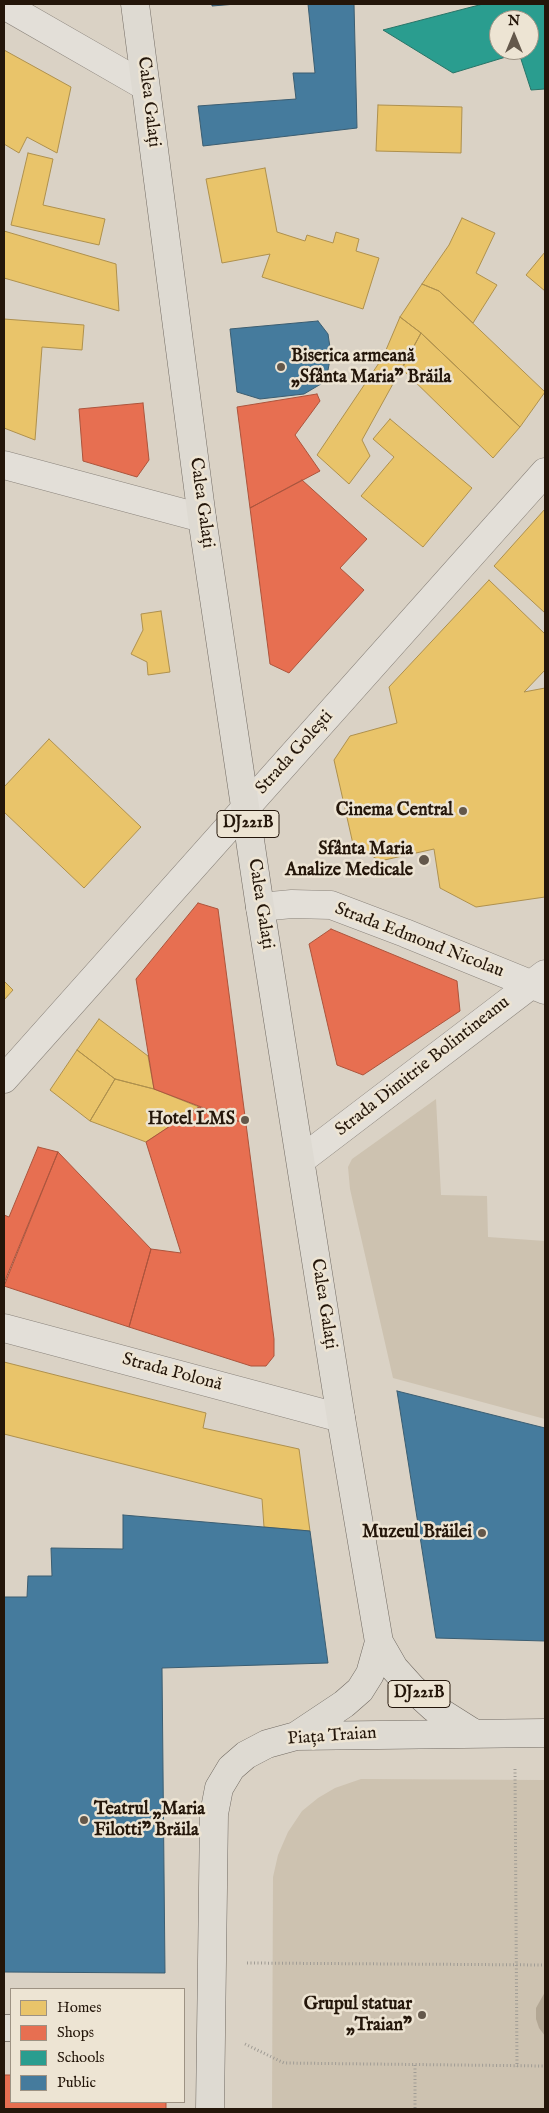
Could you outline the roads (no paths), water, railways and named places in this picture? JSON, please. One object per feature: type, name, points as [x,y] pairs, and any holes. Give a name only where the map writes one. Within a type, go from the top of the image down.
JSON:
[{"type":"main road","name":"Calea Galați","points":[[136,4],[145,86],[202,518],[260,907],[341,1418],[379,1642],[394,1668],[412,1688],[434,1708],[472,1732]]},
{"type":"main road","points":[[296,1736],[329,1715],[360,1690],[370,1674],[379,1642]]},
{"type":"main road","name":"Piața Traian","points":[[210,2109],[214,1814],[219,1788],[231,1768],[246,1755],[267,1744],[296,1736],[472,1732],[545,1733]]},
{"type":"street","points":[[4,5],[145,86]]},
{"type":"street","points":[[4,465],[202,518]]},
{"type":"street","name":"Strada Golești","points":[[4,1079],[545,472]]},
{"type":"street","name":"Strada Edmond Nicolau","points":[[260,907],[292,904],[331,905],[540,983]]},
{"type":"street","name":"Strada Dimitrie Bolintineanu","points":[[301,1160],[540,983]]},
{"type":"street","name":"Strada Polonă","points":[[4,1328],[341,1418]]},
{"type":"place","name":"Biserica armeană „Sfânta Maria” Brăila","points":[[281,367]]},
{"type":"place","name":"Cinema Central","points":[[463,811]]},
{"type":"place","name":"Sfânta Maria Analize Medicale","points":[[424,860]]},
{"type":"place","name":"Hotel LMS","points":[[245,1120]]},
{"type":"place","name":"Muzeul Brăilei","points":[[482,1533]]},
{"type":"place","name":"Teatrul „Maria Filotti” Brăila","points":[[84,1820]]},
{"type":"place","name":"Grupul statuar „Traian”","points":[[422,2015]]}]
